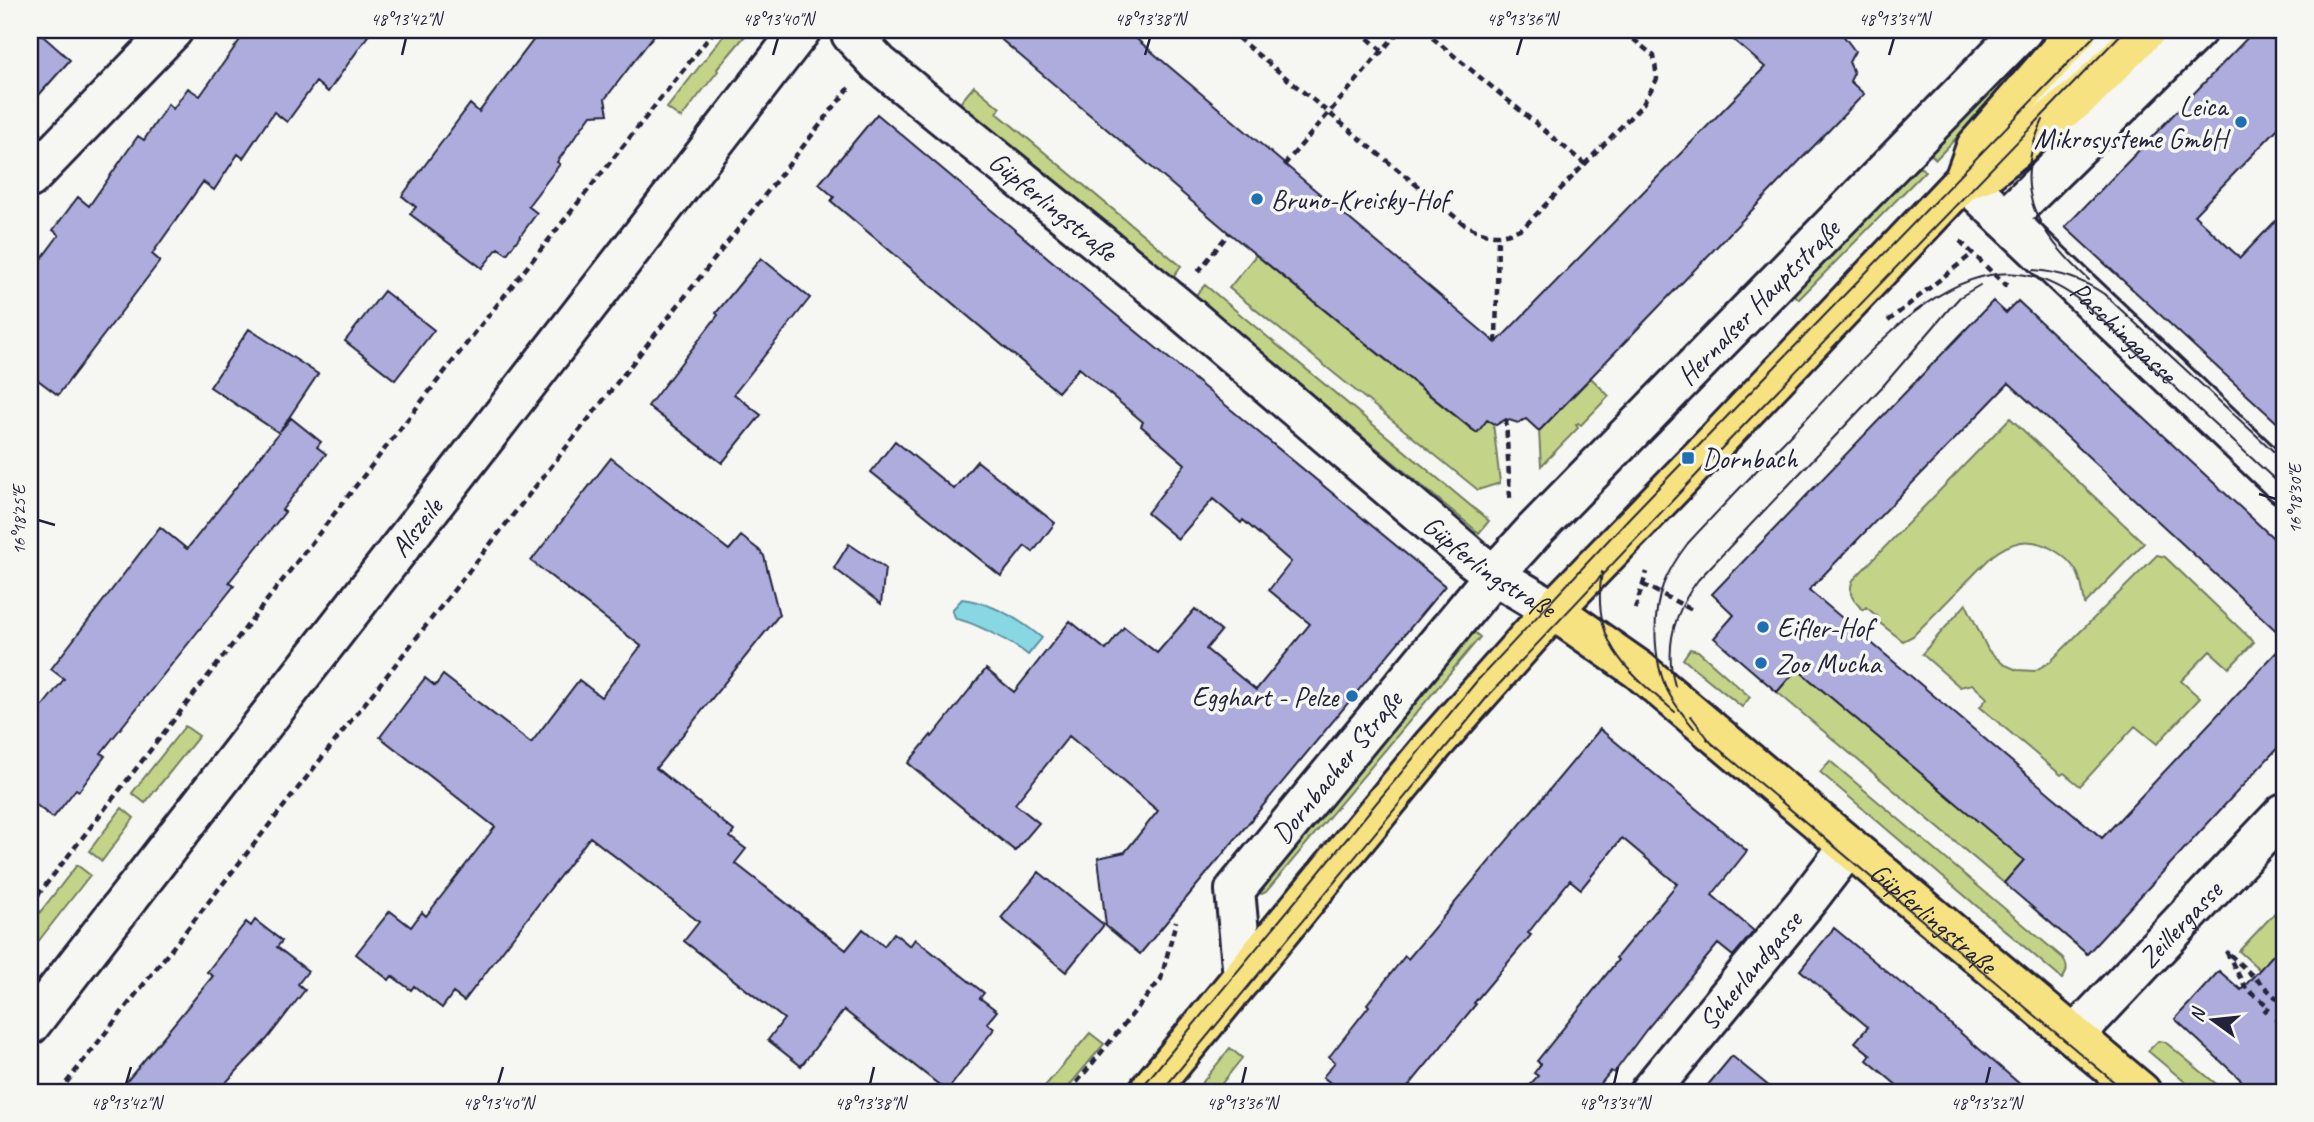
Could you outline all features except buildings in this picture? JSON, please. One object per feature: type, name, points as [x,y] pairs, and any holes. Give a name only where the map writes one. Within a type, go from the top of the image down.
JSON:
[{"type":"main road","points":[[1148,1092],[1433,745],[1553,610],[1964,180],[1976,147],[2078,30]]},
{"type":"main road","points":[[1964,180],[1988,171],[2074,102],[2146,30]]},
{"type":"main road","name":"Güpferlingstraße","points":[[1553,610],[1639,670],[2141,1092]]},
{"type":"street","points":[[30,178],[173,30]]},
{"type":"street","name":"Alszeile","points":[[30,1025],[801,30]]},
{"type":"street","name":"Güpferlingstraße","points":[[850,30],[879,64],[1173,303],[1494,575],[1553,610]]},
{"type":"street","name":"Hernalser Hauptstraße","points":[[1494,575],[1534,530],[2023,30]]},
{"type":"street","points":[[1964,180],[2109,30]]},
{"type":"street","points":[[2006,219],[2197,30]]},
{"type":"street","name":"Paschinggasse","points":[[1964,180],[2284,484]]},
{"type":"street","name":"Dornbacher Straße","points":[[1244,977],[1235,890],[1494,575]]},
{"type":"street","name":"Zeillergasse","points":[[2074,1036],[2284,813]]},
{"type":"street","name":"Scherlandgasse","points":[[1649,1092],[1849,846]]},
{"type":"path","points":[[30,905],[474,334],[715,30]]},
{"type":"path","points":[[1228,30],[1465,225],[1498,237],[1524,227],[1643,104],[1657,79],[1654,56],[1622,30]]},
{"type":"path","points":[[1359,30],[1382,51]]},
{"type":"path","points":[[1284,165],[1400,30]]},
{"type":"path","points":[[1423,30],[1586,165]]},
{"type":"path","points":[[59,1092],[851,84]]},
{"type":"path","points":[[1173,303],[1229,233]]},
{"type":"path","points":[[1496,343],[1498,237]]},
{"type":"path","points":[[1506,419],[1511,504]]},
{"type":"path","points":[[1635,582],[1694,611]]},
{"type":"path","points":[[1635,609],[1643,584]]},
{"type":"path","points":[[1069,1092],[1161,979],[1175,920]]},
{"type":"path","points":[[2264,1012],[2269,1007],[2245,987],[2226,951],[2284,1005]]},
{"type":"path","points":[[2275,1022],[2284,1013]]},
{"type":"green space","points":[[728,30],[750,30],[681,118],[667,108]]},
{"type":"green space","points":[[2039,30],[2060,30],[1936,159],[1925,149]]},
{"type":"green space","points":[[974,86],[1000,108],[997,113],[1181,266],[1172,278],[960,103]]},
{"type":"green space","points":[[1920,167],[1925,171],[1799,299],[1790,291],[1882,194]]},
{"type":"green space","points":[[1256,255],[1476,433],[1487,420],[1493,423],[1500,483],[1478,490],[1229,288]]},
{"type":"green space","points":[[1205,285],[1489,521],[1479,533],[1194,297]]},
{"type":"green space","points":[[1591,378],[1609,396],[1581,425],[1576,425],[1578,428],[1541,466],[1539,431]]},
{"type":"green space","points":[[2010,418],[2144,543],[2085,604],[2077,572],[2060,554],[2037,543],[2021,542],[2009,545],[1992,556],[1913,636],[1903,641],[1876,620],[1878,617],[1866,607],[1863,610],[1856,603],[1851,593],[1853,580]]},
{"type":"green space","points":[[2157,555],[2165,557],[2254,642],[2229,668],[2210,651],[2181,681],[2200,698],[2157,744],[2135,726],[2080,786],[2064,773],[2061,775],[1980,707],[1987,698],[1972,684],[1960,687],[1922,654],[1966,604],[1988,650],[2003,664],[2017,670],[2034,671],[2050,662]]},
{"type":"green space","points":[[1467,626],[1480,637],[1266,892],[1257,892]]},
{"type":"green space","points":[[1690,649],[1698,651],[1750,697],[1742,707],[1683,659]]},
{"type":"green space","points":[[1797,669],[2024,860],[2004,883],[1777,692]]},
{"type":"green space","points":[[185,726],[199,736],[145,803],[132,793]]},
{"type":"green space","points":[[1830,761],[2063,958],[2067,969],[2062,979],[1820,772]]},
{"type":"green space","points":[[122,808],[134,818],[102,861],[89,851]]},
{"type":"green space","points":[[77,865],[90,875],[37,943],[30,938],[30,925]]},
{"type":"green space","points":[[2284,903],[2284,943],[2260,970],[2239,951]]},
{"type":"green space","points":[[1090,1033],[1104,1044],[1064,1092],[1040,1092]]},
{"type":"green space","points":[[2158,1041],[2165,1042],[2226,1092],[2197,1092],[2148,1051]]},
{"type":"green space","points":[[1230,1048],[1242,1058],[1215,1092],[1195,1092]]},
{"type":"water","points":[[962,599],[1004,612],[1042,638],[1028,655],[993,634],[956,619],[952,610]]},
{"type":"tram line","points":[[1138,1092],[1476,682],[1630,517],[2100,30]]},
{"type":"tram line","points":[[1161,1092],[1489,695],[1720,450],[2125,30]]},
{"type":"tram line","points":[[2043,120],[2033,145],[2029,168],[2029,189],[2034,209],[2056,245],[2089,280]]},
{"type":"tram line","points":[[2033,270],[2070,277],[2104,294],[2284,461]]},
{"type":"tram line","points":[[1694,728],[1671,697],[1657,657],[1659,598],[1674,563],[1688,543],[1866,355],[1913,313],[1964,283],[1990,275],[2017,274],[2042,280],[2066,291],[2088,307],[2284,488]]},
{"type":"tram line","points":[[1675,686],[1671,657],[1673,630],[1677,617],[1698,580],[1883,386],[1960,297],[1980,285]]},
{"type":"tram line","points":[[1602,572],[1600,597],[1607,637],[1628,668],[1675,712]]},
{"type":"tram line","points":[[1691,716],[1713,745]]},
{"type":"tram line","points":[[1707,739],[2126,1092]]},
{"type":"place","name":"Leica Mikrosysteme GmbH","points":[[2241,122]]},
{"type":"place","name":"Bruno-Kreisky-Hof","points":[[1257,199]]},
{"type":"place","name":"Dornbach","points":[[1688,458]]},
{"type":"place","name":"Eifler-Hof","points":[[1763,627]]},
{"type":"place","name":"Zoo Mucha","points":[[1761,663]]},
{"type":"place","name":"Egghart - Pelze","points":[[1352,696]]}]
